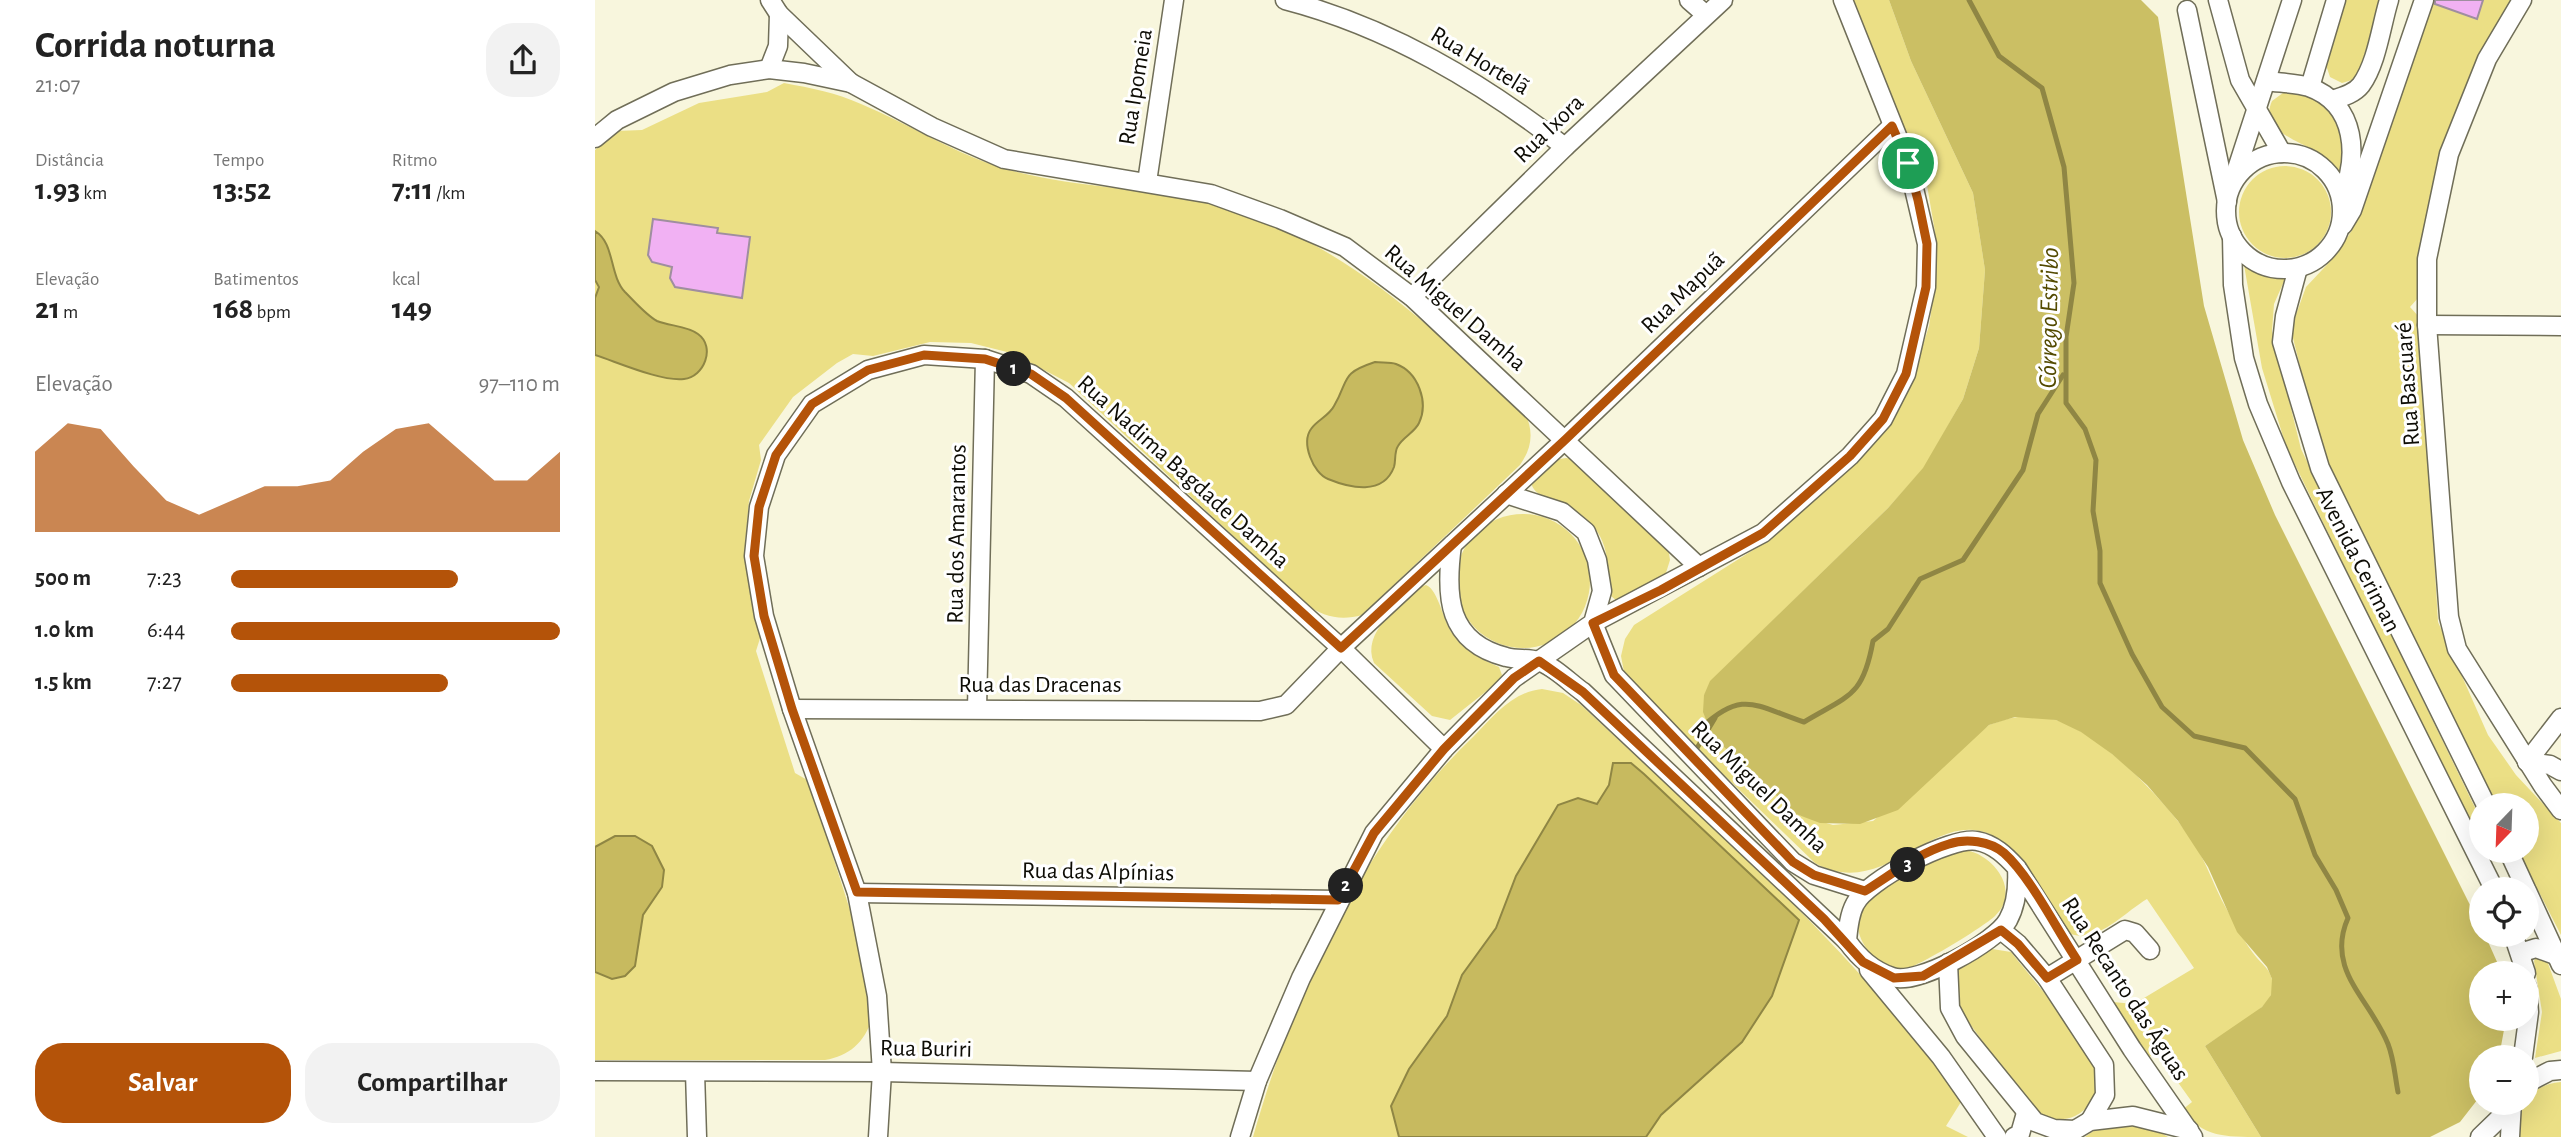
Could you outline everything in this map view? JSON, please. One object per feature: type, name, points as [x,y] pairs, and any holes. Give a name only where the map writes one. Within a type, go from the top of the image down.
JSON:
[{"type":"street","name":"Rua Ipomeia","points":[[1147,182],[1174,0]]},
{"type":"street","name":"Rua Hortelã","points":[[1285,0],[1316,8],[1389,37],[1462,74],[1565,147]]},
{"type":"street","points":[[1689,0],[1706,14]]},
{"type":"street","name":"Rua Ixora","points":[[1412,297],[1565,147],[1723,0]]},
{"type":"street","points":[[1240,1137],[1257,1082],[1338,900],[1374,833],[1444,749],[1532,665],[1593,623],[1661,590],[1763,533],[1850,456],[1883,419],[1906,374],[1926,287],[1927,244],[1908,163],[1843,0]]},
{"type":"street","points":[[2218,0],[2240,80],[2282,153]]},
{"type":"street","points":[[2228,197],[2292,0]]},
{"type":"street","points":[[2310,87],[2336,0]]},
{"type":"street","points":[[2332,100],[2350,94],[2360,86],[2368,72],[2389,0]]},
{"type":"street","points":[[2187,10],[2228,197],[2227,220],[2232,236],[2243,252],[2259,264],[2279,269],[2298,268],[2323,254],[2352,210],[2424,0]]},
{"type":"street","name":"Rua Bascuaré","points":[[2522,0],[2487,59],[2449,154],[2427,259],[2427,325],[2449,617],[2457,649],[2561,810]]},
{"type":"street","name":"Rua Miguel Damha","points":[[775,7],[851,83],[932,127],[1004,159],[1211,194],[1280,219],[1345,247],[1412,297],[1699,567]]},
{"type":"street","points":[[769,69],[778,46],[775,7]]},
{"type":"street","name":"Rua Miguel Damha","points":[[595,138],[617,120],[674,92],[730,75],[769,69],[851,83]]},
{"type":"street","points":[[2266,81],[2310,87],[2332,100],[2352,131],[2350,179],[2341,198]]},
{"type":"street","name":"Rua Mapuã","points":[[1506,494],[1892,126]]},
{"type":"street","points":[[2228,197],[2241,172],[2259,159],[2282,153],[2301,156],[2319,165],[2333,180],[2341,198],[2343,215],[2339,231]]},
{"type":"street","name":"Avenida Ceriman","points":[[2232,236],[2233,285],[2244,358],[2258,404],[2291,482],[2488,877]]},
{"type":"street","name":"Avenida Ceriman","points":[[2298,268],[2285,316],[2282,342],[2320,468],[2480,793]]},
{"type":"street","points":[[2427,325],[2561,326]]},
{"type":"street","name":"Rua Nadima Bagdade Damha","points":[[878,1137],[882,1072],[877,996],[857,892],[792,709],[764,616],[754,556],[759,507],[776,455],[812,404],[868,370],[924,355],[985,359],[1031,374],[1066,398],[1341,648],[1444,749]]},
{"type":"street","name":"Rua dos Amarantos","points":[[977,709],[985,359]]},
{"type":"street","points":[[1341,648],[1506,494],[1562,512],[1586,532],[1597,560],[1602,591],[1593,623]]},
{"type":"street","points":[[1451,545],[1446,584],[1451,614],[1475,645],[1532,665]]},
{"type":"street","name":"Rua Miguel Damha","points":[[1593,623],[1614,675],[1793,862],[1814,875],[1865,891]]},
{"type":"street","name":"Rua das Dracenas","points":[[792,709],[1260,711],[1286,705],[1341,648]]},
{"type":"street","name":"Rua Miguel Damha","points":[[1532,665],[1583,692],[1847,941]]},
{"type":"street","points":[[2561,718],[2528,762],[2550,765],[2561,771]]},
{"type":"street","points":[[1863,962],[1894,978],[1923,976],[1948,963],[2001,930],[2009,918],[2018,891],[2017,868],[2003,852],[1977,841],[1951,843],[1928,852],[1865,891],[1855,904],[1847,941],[1863,962],[1941,1057],[1997,1137]]},
{"type":"street","name":"Rua Recanto das Águas","points":[[2017,868],[2132,1049],[2191,1134]]},
{"type":"street","name":"Rua das Alpínias","points":[[857,892],[1338,900]]},
{"type":"street","points":[[2539,917],[2559,959]]},
{"type":"street","points":[[2001,930],[2018,944],[2047,978],[2103,1065],[2105,1095],[2079,1130]]},
{"type":"street","points":[[2047,978],[2125,930],[2135,933],[2150,950]]},
{"type":"street","points":[[2518,947],[2522,961]]},
{"type":"street","points":[[2520,953],[2536,948],[2559,959]]},
{"type":"street","points":[[1948,963],[1950,1008],[1965,1036],[2035,1122],[2055,1129],[2079,1130],[2133,1116],[2191,1134]]},
{"type":"street","points":[[1941,1057],[1949,1042],[1965,1036]]},
{"type":"street","points":[[2103,1065],[2132,1049]]},
{"type":"street","points":[[2539,1077],[2550,1071],[2561,1070]]},
{"type":"street","name":"Rua Buriri","points":[[595,1071],[882,1072],[1257,1082]]},
{"type":"street","points":[[695,1072],[697,1137]]},
{"type":"street","points":[[2014,1137],[2020,1134],[2026,1113]]},
{"type":"street","points":[[2480,1137],[2502,1115]]},
{"type":"street","points":[[2510,1137],[2511,1115]]},
{"type":"shaded area","points":[[1849,0],[1889,0],[1911,61],[1973,193],[1985,270],[1979,348],[1963,399],[1924,468],[1888,508],[1711,681],[1704,696],[1713,737],[1796,814],[1833,825],[1873,821],[1989,725],[1997,722],[2022,716],[2047,718],[2074,728],[2093,739],[2132,771],[2182,826],[2198,850],[2241,934],[2271,976],[2273,990],[2267,1002],[2252,1016],[2205,1046],[2261,1137],[2215,1134],[2190,1119],[2182,1110],[2192,1102],[2157,1053],[2147,1058],[2115,1008],[2113,1002],[2134,1004],[2194,968],[2147,899],[2098,932],[2077,935],[2066,932],[2035,879],[2013,851],[1988,834],[1964,830],[1941,836],[1869,870],[1843,872],[1815,863],[1631,685],[1624,672],[1621,656],[1625,639],[1634,625],[1761,545],[1861,456],[1914,373],[1929,326],[1936,279],[1935,232],[1927,185]]},
{"type":"shaded area","points":[[1889,0],[2141,0],[2158,17],[2204,306],[2243,440],[2275,515],[2469,903],[2469,947],[2490,947],[2497,961],[2469,961],[2469,1031],[2504,1031],[2501,1045],[2469,1045],[2469,1110],[2460,1122],[2430,1137],[2261,1137],[2205,1046],[2262,1007],[2271,995],[2272,979],[2267,967],[2237,932],[2208,867],[2178,821],[2147,785],[2112,754],[2081,732],[2056,720],[2015,717],[1989,725],[1898,810],[1860,824],[1820,823],[1796,814],[1713,737],[1703,712],[1704,695],[1710,681],[1888,508],[1923,468],[1963,399],[1979,348],[1985,270],[1973,193],[1911,61]]},
{"type":"shaded area","points":[[2346,0],[2381,0],[2359,72],[2352,80],[2342,83],[2330,77],[2326,65]]},
{"type":"shaded area","points":[[2436,0],[2513,0],[2474,70],[2446,143],[2428,219],[2418,298],[2410,307],[2420,318],[2438,622],[2488,735],[2516,775],[2533,793],[2490,793],[2326,461],[2292,334],[2293,323],[2306,287],[2337,254],[2352,230],[2427,4]]},
{"type":"shaded area","points":[[784,83],[852,100],[996,166],[1048,179],[1205,202],[1253,217],[1298,236],[1379,286],[1453,347],[1525,413],[1531,433],[1529,446],[1520,465],[1362,615],[1340,618],[1326,615],[1306,604],[1069,383],[1011,353],[971,343],[930,342],[873,356],[853,354],[837,363],[793,397],[759,445],[761,460],[749,501],[745,544],[749,588],[762,632],[756,651],[795,773],[809,781],[862,948],[872,1019],[865,1035],[855,1047],[825,1060],[595,1060],[595,150],[616,131],[642,130],[699,103],[767,92]]},
{"type":"shaded area","points":[[2287,90],[2305,93],[2322,103],[2341,125],[2345,143],[2342,178],[2322,157],[2289,138],[2275,126],[2269,111],[2272,101]]},
{"type":"shaded area","points":[[2285,166],[2303,170],[2317,180],[2327,194],[2331,212],[2327,230],[2317,244],[2303,254],[2285,258],[2267,254],[2253,244],[2243,230],[2239,212],[2243,194],[2253,180],[2267,170]]},
{"type":"shaded area","points":[[595,231],[606,243],[620,285],[636,304],[657,321],[689,329],[703,340],[707,353],[697,373],[684,379],[664,378],[595,355],[595,298],[599,287],[595,280]]},
{"type":"shaded area","points":[[2244,265],[2265,275],[2285,279],[2274,304],[2272,331],[2301,449],[2469,795],[2469,823],[2286,446],[2262,368]]},
{"type":"shaded area","points":[[1375,362],[1396,364],[1410,374],[1422,397],[1422,415],[1417,426],[1398,446],[1394,467],[1389,476],[1374,486],[1356,487],[1328,479],[1318,471],[1310,457],[1308,435],[1332,409],[1350,374]]},
{"type":"shaded area","points":[[1574,459],[1668,547],[1670,560],[1665,576],[1617,601],[1611,596],[1605,551],[1597,532],[1573,509],[1543,497],[1531,481],[1554,460]]},
{"type":"shaded area","points":[[1523,514],[1549,519],[1570,534],[1585,555],[1590,581],[1585,607],[1570,628],[1549,643],[1523,648],[1497,643],[1476,628],[1461,607],[1456,581],[1461,555],[1476,534],[1497,519]]},
{"type":"shaded area","points":[[1426,585],[1434,593],[1450,630],[1459,642],[1474,655],[1499,667],[1502,675],[1498,682],[1450,720],[1432,716],[1374,663],[1371,652],[1377,631],[1384,621],[1417,588]]},
{"type":"shaded area","points":[[1542,689],[1563,693],[1581,705],[1733,846],[1830,942],[1877,993],[1961,1102],[1946,1126],[1968,1137],[1253,1137],[1289,1027],[1337,922],[1365,871],[1434,778],[1489,721],[1513,700]]},
{"type":"shaded area","points":[[1613,763],[1631,763],[1799,920],[1772,996],[1742,1042],[1661,1115],[1646,1137],[1399,1137],[1391,1106],[1409,1069],[1447,1016],[1462,975],[1496,928],[1516,876],[1558,805],[1578,798],[1597,804],[1609,785]]},
{"type":"shaded area","points":[[2539,800],[2561,823],[2561,935],[2539,892],[2539,877],[2531,877],[2524,863],[2539,863]]},
{"type":"shaded area","points":[[615,836],[635,836],[652,846],[664,870],[662,887],[643,915],[635,966],[625,976],[612,979],[595,972],[595,847]]},
{"type":"shaded area","points":[[1965,850],[1985,858],[2001,875],[2006,896],[2003,906],[1995,916],[1978,928],[1911,967],[1904,969],[1880,962],[1863,943],[1858,919],[1861,907],[1870,897],[1902,876],[1930,862]]},
{"type":"shaded area","points":[[1986,948],[2011,952],[2073,1030],[2093,1063],[2097,1076],[2095,1094],[2089,1105],[2075,1116],[2051,1118],[2030,1107],[1957,1006],[1955,974],[1959,967]]},
{"type":"shaded area","points":[[2537,955],[2546,958],[2561,999],[2561,1051],[2539,1057],[2537,1045],[2542,1012],[2539,961],[2534,961]]},
{"type":"shaded area","points":[[2561,1082],[2561,1137],[2517,1137],[2520,1115],[2539,1115],[2539,1089]]},
{"type":"shaded area","points":[[2118,1123],[2153,1128],[2168,1137],[2085,1137],[2096,1129]]},
{"type":"building","points":[[2435,0],[2483,0],[2477,19],[2435,4]]},
{"type":"building","points":[[653,219],[718,228],[717,233],[750,237],[742,298],[675,287],[670,278],[672,267],[652,262],[648,255]]},
{"type":"waterway","name":"Córrego Estribo","points":[[1969,0],[1999,56],[2042,88],[2064,167],[2074,283],[2066,337],[2066,403],[2085,429],[2096,460],[2093,511],[2100,551],[2100,583],[2132,654],[2162,707],[2194,736],[2245,748],[2295,799],[2315,855],[2336,890],[2348,918],[2342,936],[2346,969],[2388,1044],[2398,1092]]},
{"type":"waterway","points":[[1701,728],[1728,708],[1750,704],[1804,722],[1852,692],[1864,673],[1873,641],[1888,629],[1920,579],[1963,560],[2023,470],[2038,414],[2063,375]]},
{"type":"waterway","points":[[1697,748],[1715,718]]},
{"type":"route","points":[[1892,126],[1908,163],[1927,244],[1926,287],[1919,328],[1906,374],[1883,419],[1850,456],[1763,533],[1661,590],[1593,623],[1614,675],[1793,862],[1814,875],[1865,891],[1928,852],[1951,843],[1977,841],[2003,852],[2017,868],[2077,960],[2047,978],[2018,944],[2001,930],[1923,976],[1894,978],[1863,962],[1847,941],[1583,692],[1539,661],[1514,678],[1444,749],[1374,833],[1338,900],[857,892],[792,709],[764,616],[754,556],[759,507],[776,455],[812,404],[868,370],[924,355],[985,359],[1031,374],[1066,398],[1341,648],[1566,439],[1892,126]]}]
